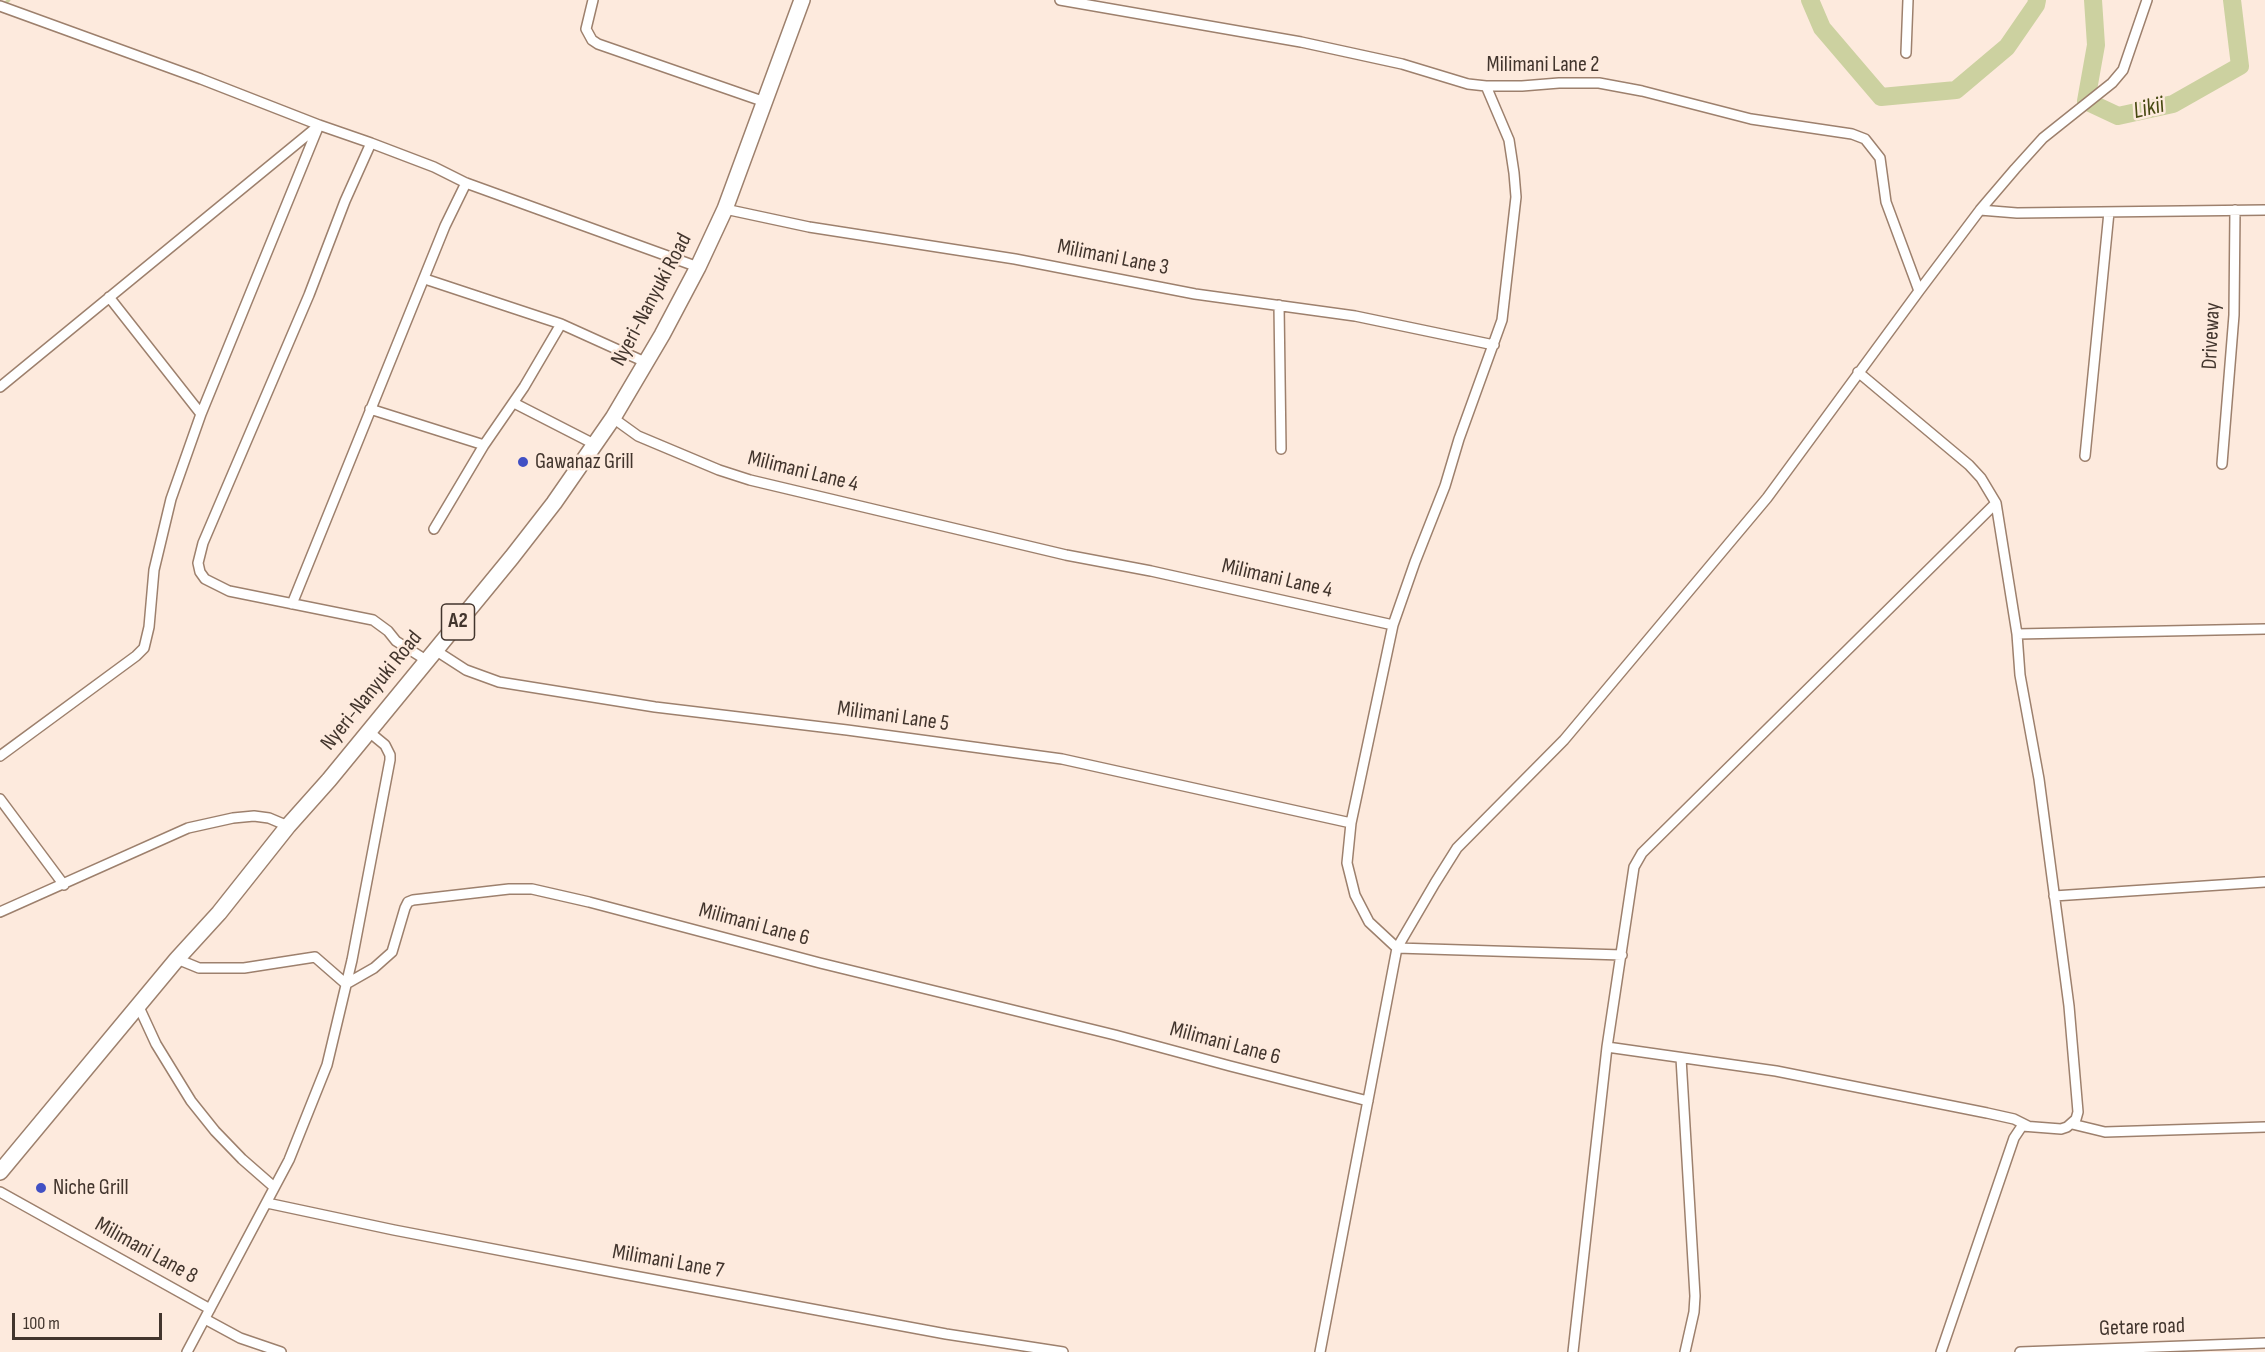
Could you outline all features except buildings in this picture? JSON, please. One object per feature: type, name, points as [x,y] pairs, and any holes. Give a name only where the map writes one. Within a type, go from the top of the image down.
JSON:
[{"type":"highway","name":"Nyeri-Nanyuki Road","points":[[0,1172],[138,1005],[219,913],[288,826],[329,780],[519,548],[613,418],[698,267],[725,209],[802,0]]},
{"type":"street","points":[[593,0],[586,29],[592,40],[598,44],[765,102]]},
{"type":"street","name":"Milimani Lane 2","points":[[1060,0],[1301,42],[1402,64],[1440,77],[1486,86],[1599,83],[1751,119],[1852,134],[1864,139],[1880,158],[1886,202],[1919,291]]},
{"type":"street","points":[[1906,53],[1908,0]]},
{"type":"street","points":[[1320,1352],[1397,948],[1457,848],[1564,740],[1767,498],[1980,210],[2031,151],[2084,104],[2112,83],[2123,70],[2147,0]]},
{"type":"street","points":[[0,6],[371,143],[466,183],[698,267]]},
{"type":"street","points":[[1486,86],[1509,140],[1516,197],[1502,320],[1445,486],[1393,625],[1351,823],[1347,863],[1355,895],[1369,922],[1397,948],[1622,955]]},
{"type":"street","points":[[0,387],[319,125]]},
{"type":"street","points":[[0,756],[144,648],[149,627],[154,570],[171,499],[201,414],[319,125]]},
{"type":"street","name":"Milimani Lane 5","points":[[371,143],[203,543],[198,563],[200,572],[213,584],[229,591],[373,620],[388,631],[396,641],[499,682],[655,707],[1062,759],[1351,823]]},
{"type":"street","points":[[292,604],[445,226],[466,183]]},
{"type":"street","name":"Milimani Lane 3","points":[[725,209],[809,227],[1015,259],[1195,294],[1355,316],[1494,345]]},
{"type":"street","points":[[1980,210],[2017,213],[2265,210]]},
{"type":"street","name":"Driveway","points":[[2222,464],[2234,315],[2235,210]]},
{"type":"street","points":[[2085,456],[2109,212]]},
{"type":"street","points":[[425,279],[561,324],[645,362]]},
{"type":"street","points":[[109,297],[201,414]]},
{"type":"street","points":[[1279,305],[1281,449]]},
{"type":"street","points":[[434,529],[561,324]]},
{"type":"street","points":[[1858,372],[1969,465],[1981,478],[1996,503],[2020,675],[2039,779],[2069,1006],[2078,1112],[2072,1124]]},
{"type":"street","points":[[514,403],[594,444]]},
{"type":"street","points":[[370,409],[484,445]]},
{"type":"street","name":"Milimani Lane 4","points":[[613,418],[638,436],[719,470],[750,480],[1066,555],[1151,571],[1393,625]]},
{"type":"street","points":[[1573,1352],[1607,1047],[1632,875],[1642,853],[1996,503]]},
{"type":"street","points":[[2016,634],[2265,629]]},
{"type":"street","points":[[187,1352],[289,1160],[322,1080],[346,984],[390,760],[390,754],[385,745],[368,731]]},
{"type":"street","points":[[0,799],[63,885]]},
{"type":"street","points":[[0,912],[188,828],[254,816],[269,818],[288,826]]},
{"type":"street","points":[[2054,896],[2265,882]]},
{"type":"street","name":"Milimani Lane 6","points":[[346,984],[374,968],[393,951],[408,902],[509,889],[532,890],[589,902],[820,963],[1104,1032],[1368,1101]]},
{"type":"street","points":[[177,959],[199,968],[244,968],[315,957],[346,984]]},
{"type":"street","points":[[138,1005],[156,1044],[191,1101],[228,1145],[274,1187]]},
{"type":"street","points":[[1607,1047],[1776,1071],[1987,1113],[2014,1119],[2028,1125],[2061,1129],[2072,1124],[2105,1132],[2265,1127]]},
{"type":"street","points":[[1681,1058],[1695,1296],[1692,1325],[1685,1352]]},
{"type":"street","points":[[1941,1352],[2009,1148],[2022,1126],[2028,1125]]},
{"type":"street","name":"Milimani Lane 8","points":[[0,1192],[210,1309]]},
{"type":"street","name":"Milimani Lane 7","points":[[267,1203],[618,1273],[946,1334],[1063,1352]]},
{"type":"street","name":"Milimani Lane 8","points":[[205,1319],[240,1338],[281,1352]]},
{"type":"street","name":"Getare road","points":[[2020,1352],[2265,1343]]},
{"type":"waterway","points":[[3,5],[9,0]]},
{"type":"waterway","name":"Likii","points":[[1810,0],[1822,28],[1881,97],[1956,90],[2007,47],[2036,5],[2037,0]]},
{"type":"waterway","name":"Likii","points":[[2093,0],[2096,45],[2086,101],[2118,116],[2173,104],[2240,66],[2232,0]]},
{"type":"place","name":"Gawanaz Grill","points":[[523,462]]},
{"type":"place","name":"Niche Grill","points":[[41,1188]]}]
